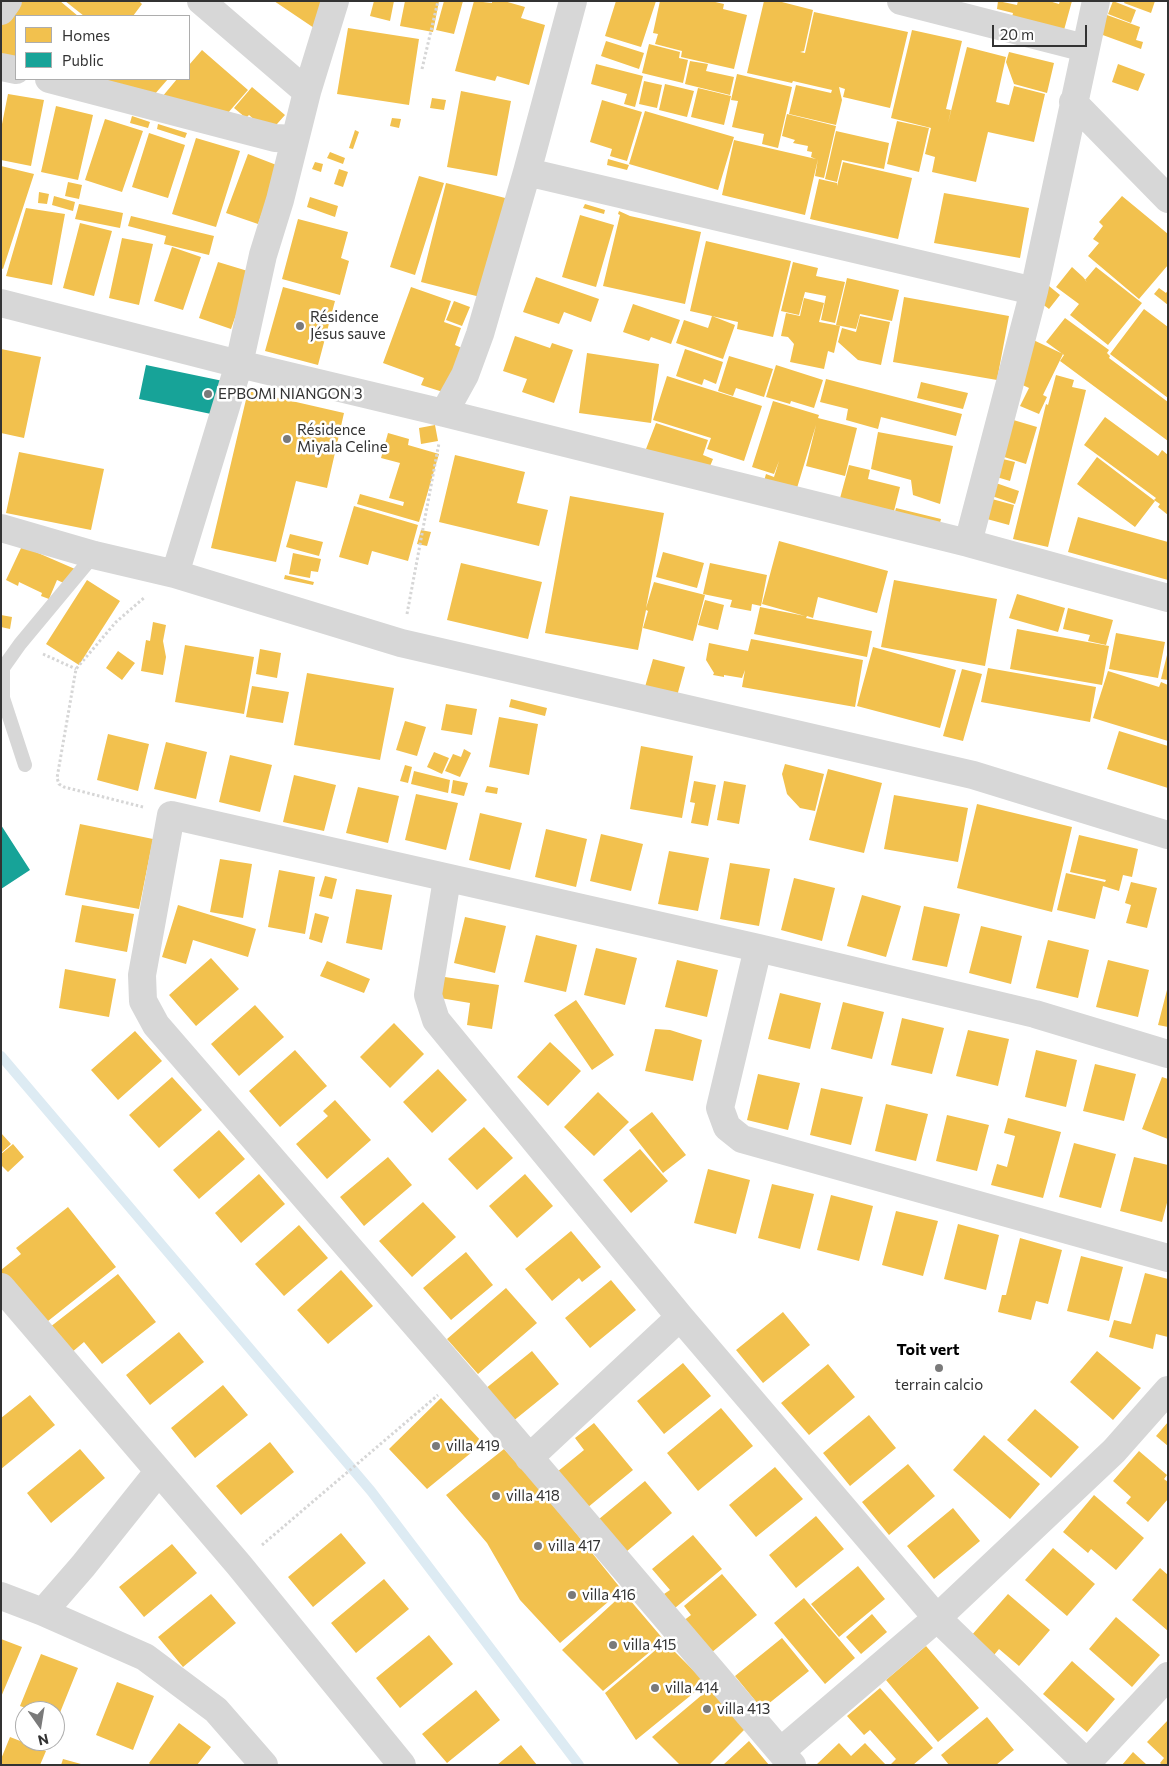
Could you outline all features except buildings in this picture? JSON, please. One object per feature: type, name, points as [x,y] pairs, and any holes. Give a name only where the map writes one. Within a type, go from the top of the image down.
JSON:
[{"type":"street","points":[[1,11],[8,1]]},
{"type":"street","points":[[201,1],[307,92]]},
{"type":"street","points":[[175,574],[239,364],[264,255],[307,92],[335,1]]},
{"type":"street","points":[[444,413],[465,375],[480,334],[528,172],[573,1]]},
{"type":"street","points":[[900,1],[1085,48]]},
{"type":"street","points":[[968,543],[1034,291],[1096,1]]},
{"type":"street","points":[[1,67],[15,70]]},
{"type":"street","points":[[52,80],[275,138],[295,139]]},
{"type":"street","points":[[1073,102],[1168,198]]},
{"type":"street","points":[[528,172],[1034,291]]},
{"type":"street","points":[[1,303],[239,364],[968,543],[1168,598]]},
{"type":"street","points":[[1,528],[94,555],[175,574],[402,642],[973,775],[1168,835]]},
{"type":"street","points":[[1168,1054],[1035,1014],[758,948],[171,815],[142,976],[143,1001],[156,1025],[787,1758],[1114,1451],[1168,1390]]},
{"type":"street","points":[[447,879],[428,995],[436,1020],[680,1317],[936,1618],[1086,1764],[1168,1676]]},
{"type":"street","points":[[758,948],[720,1108],[727,1127],[742,1139],[1168,1258]]},
{"type":"street","points":[[1,1288],[239,1565],[402,1765]]},
{"type":"street","points":[[529,1458],[680,1317]]},
{"type":"street","points":[[43,1612],[83,1566],[158,1472]]},
{"type":"street","points":[[1,1596],[43,1612],[145,1657],[216,1710],[264,1765]]},
{"type":"lane","points":[[25,765],[3,698],[3,668],[20,644],[94,555]]},
{"type":"path","points":[[422,69],[438,1]]},
{"type":"path","points":[[402,642],[444,413]]},
{"type":"path","points":[[111,798],[64,787],[59,784],[57,778],[76,669],[116,622],[175,574]]},
{"type":"path","points":[[20,644],[76,669]]},
{"type":"path","points":[[239,1565],[460,1376]]},
{"type":"waterway","points":[[1,1056],[371,1491],[579,1765]]},
{"type":"place","name":"Résidence Jésus sauve","points":[[300,326]]},
{"type":"place","name":"EPBOMI NIANGON 3","points":[[208,394]]},
{"type":"place","name":"Résidence Miyala Celine","points":[[287,439]]},
{"type":"place","name":"terrain calcio","points":[[939,1368]]},
{"type":"place","name":"villa 419","points":[[436,1446]]},
{"type":"place","name":"villa 418","points":[[496,1496]]},
{"type":"place","name":"villa 417","points":[[538,1546]]},
{"type":"place","name":"villa 416","points":[[572,1595]]},
{"type":"place","name":"villa 415","points":[[613,1645]]},
{"type":"place","name":"villa 414","points":[[655,1688]]},
{"type":"place","name":"villa 413","points":[[707,1709]]},
{"type":"district","name":"Toit vert","points":[[928,1350]]}]
